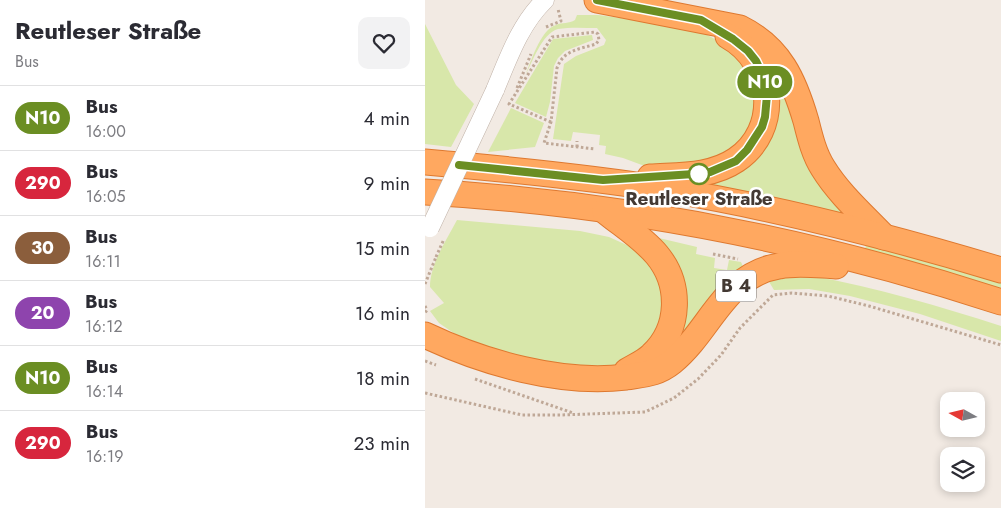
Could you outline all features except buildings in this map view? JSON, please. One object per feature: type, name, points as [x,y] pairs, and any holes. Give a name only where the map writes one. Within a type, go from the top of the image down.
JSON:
[{"type":"highway","points":[[597,0],[740,28],[759,39],[781,62],[796,91],[815,152],[823,168],[844,195],[884,237]]},
{"type":"highway","points":[[603,180],[710,172],[736,161],[758,135],[765,117],[767,95],[764,78],[756,61],[748,51],[733,39],[701,20]]},
{"type":"highway","points":[[425,162],[501,168],[671,190],[759,207],[884,237],[1001,270]]},
{"type":"highway","name":"B 4","points":[[425,192],[511,199],[605,211],[752,236],[891,269],[1001,302]]},
{"type":"highway","name":"B 4","points":[[605,211],[656,253],[669,272],[675,296],[673,320],[661,345],[643,362],[615,378]]},
{"type":"highway","name":"B 4","points":[[425,335],[457,349],[520,367],[576,378],[615,378],[655,373],[672,362],[699,334],[736,286],[755,272],[781,265],[796,264],[891,269]]},
{"type":"street","points":[[427,232],[527,20],[535,9],[551,4]]},
{"type":"path","points":[[540,34],[545,28],[561,21],[551,4]]},
{"type":"path","points":[[551,122],[509,104],[552,37],[595,32],[598,34],[599,40],[596,44],[564,55],[560,59],[557,68],[551,122],[545,144],[595,149]]},
{"type":"path","points":[[514,95],[533,50]]},
{"type":"path","points":[[577,141],[577,147]]},
{"type":"path","points":[[713,254],[744,261]]},
{"type":"path","points":[[425,284],[436,257]]},
{"type":"path","points":[[773,295],[792,293],[829,296],[1001,345]]},
{"type":"path","points":[[425,306],[427,310],[425,313]]},
{"type":"path","points":[[425,361],[442,367]]},
{"type":"path","points":[[468,377],[576,414]]},
{"type":"green space","points":[[577,15],[598,15],[666,24],[704,33],[725,45],[750,69],[760,107],[734,156],[658,171],[623,158],[605,154],[606,146],[599,145],[600,135],[573,132],[571,141],[553,139],[564,64],[576,56],[604,45],[606,40],[597,28],[558,29],[547,36],[542,42],[525,76],[537,47],[545,33],[556,25],[575,20]]},
{"type":"green space","points":[[425,24],[456,85],[474,104],[451,147],[425,144]]},
{"type":"green space","points":[[592,35],[593,40],[565,51],[558,58],[554,66],[550,102],[546,117],[515,103],[553,39]]},
{"type":"green space","points":[[767,60],[845,214],[706,184],[734,175],[749,166],[760,154]]},
{"type":"green space","points":[[511,108],[544,123],[535,147],[488,152]]},
{"type":"green space","points":[[457,220],[580,231],[609,237],[629,246],[648,259],[660,271],[669,310],[640,359],[595,372],[532,361],[484,346],[455,334],[439,323],[430,311],[444,303],[430,287],[436,261]]},
{"type":"green space","points":[[642,234],[697,247],[696,254],[715,258],[714,268],[727,270],[729,260],[741,262],[746,273],[668,359],[682,324]]},
{"type":"green space","points":[[866,245],[1001,281],[1001,293],[864,254]]},
{"type":"green space","points":[[813,276],[908,298],[1001,326],[1001,341],[920,314],[850,296],[809,289],[774,290],[768,280],[781,277]]},
{"type":"bus line","name":"N10","points":[[459,165],[603,180],[710,172],[736,161],[747,150],[762,127],[767,95],[764,78],[756,61],[748,51],[733,39],[701,20],[597,0]]},
{"type":"place","name":"Reutleser Straße","points":[[699,174]]}]
